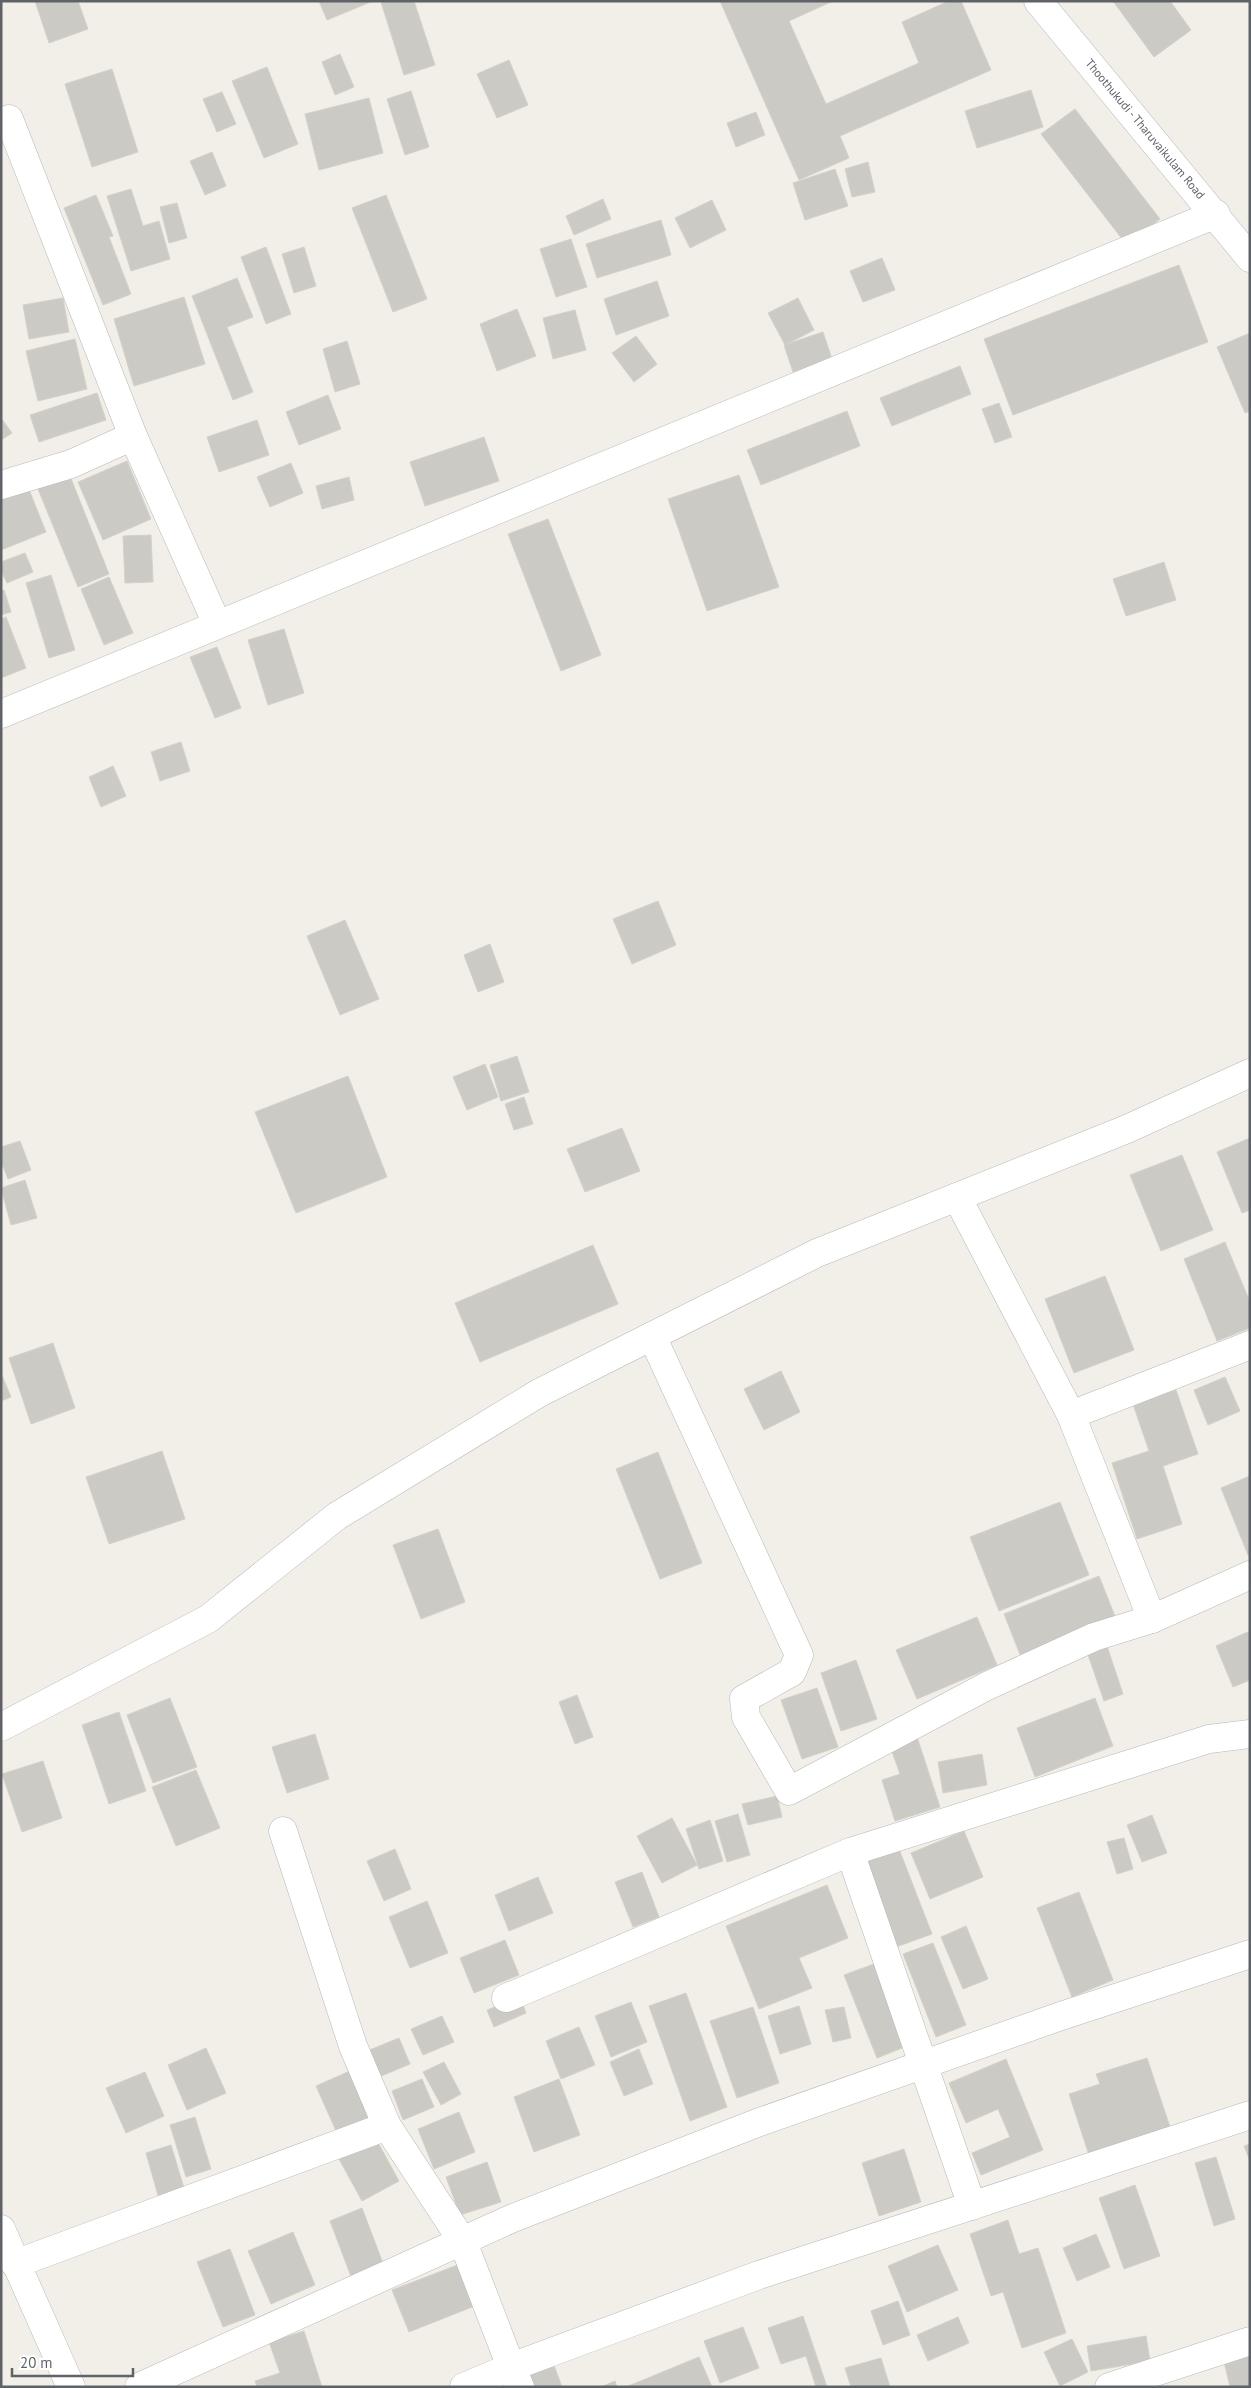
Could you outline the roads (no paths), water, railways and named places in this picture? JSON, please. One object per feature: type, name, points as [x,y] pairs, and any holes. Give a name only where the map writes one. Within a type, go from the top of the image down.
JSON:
[{"type":"street","name":"Thoothukudi - Tharuvaikulam Road","points":[[1038,1],[1216,214],[1250,258]]},
{"type":"street","points":[[9,119],[132,436],[217,624]]},
{"type":"street","points":[[3,709],[217,624],[1216,214]]},
{"type":"street","points":[[1,485],[71,464],[132,436]]},
{"type":"street","points":[[1,1727],[208,1619],[337,1516],[539,1393],[817,1253],[1127,1129],[1250,1073]]},
{"type":"street","points":[[957,1197],[1071,1415],[1152,1619]]},
{"type":"street","points":[[652,1336],[798,1655],[792,1672],[744,1699],[746,1717],[789,1791],[987,1686],[1094,1637],[1152,1619],[1250,1576]]},
{"type":"street","points":[[1071,1415],[1250,1345]]},
{"type":"street","points":[[506,1998],[850,1852],[1210,1739],[1250,1734]]},
{"type":"street","points":[[283,1831],[353,2046],[387,2126],[463,2242],[515,2377]]},
{"type":"street","points":[[850,1852],[972,2206]]},
{"type":"street","points":[[139,2387],[513,2218],[756,2123],[924,2063],[1250,1954]]},
{"type":"street","points":[[464,2387],[515,2377],[759,2275],[1250,2115]]},
{"type":"street","points":[[15,2264],[387,2126]]},
{"type":"street","points":[[1,2229],[71,2387]]},
{"type":"street","points":[[1110,2387],[1250,2341]]}]
